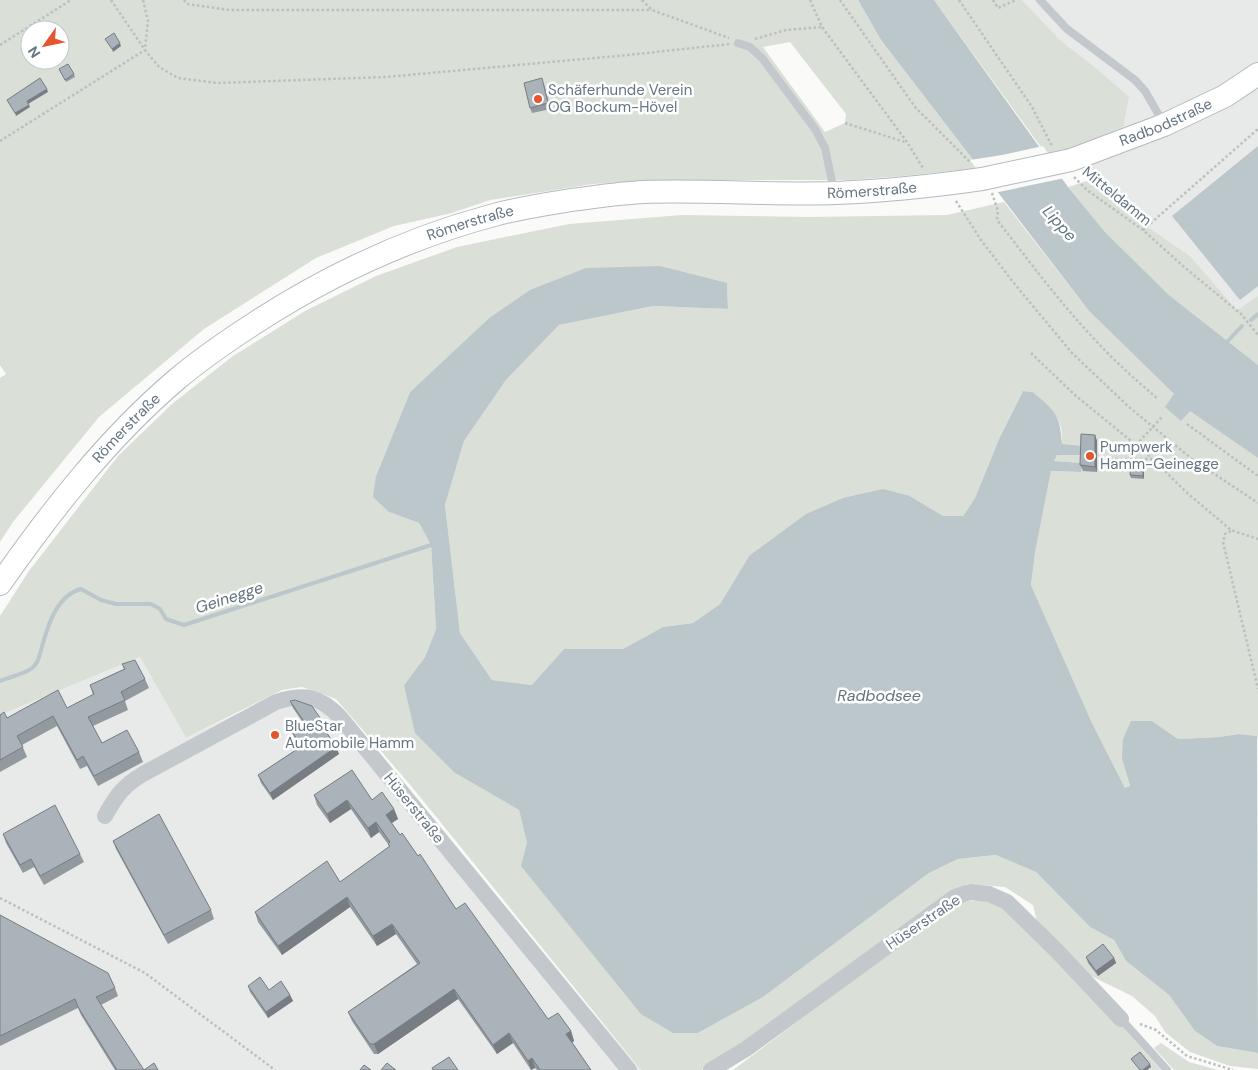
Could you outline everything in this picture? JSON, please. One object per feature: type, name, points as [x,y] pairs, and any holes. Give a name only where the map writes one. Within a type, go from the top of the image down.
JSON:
[{"type":"main road","name":"Radbodstraße","points":[[1066,161],[1164,125],[1225,96],[1258,74]]},
{"type":"main road","name":"Römerstraße","points":[[0,584],[50,515],[98,458],[150,403],[177,378],[223,343],[296,296],[378,255],[495,214],[593,197],[643,192],[835,193],[940,185],[987,187],[1066,161]]},
{"type":"street","name":"Hüserstraße","points":[[105,816],[116,795],[128,783],[143,774],[276,702],[298,697],[317,699],[330,706],[340,717],[629,1070]]},
{"type":"street","name":"Hüserstraße","points":[[711,1070],[746,1049],[955,897],[970,892],[989,894],[1007,902],[1122,1019]]},
{"type":"lane","points":[[1040,0],[1074,34],[1135,80],[1145,91],[1164,125]]},
{"type":"lane","points":[[738,43],[750,47],[762,58],[815,129],[825,148],[835,193]]},
{"type":"lane","points":[[1122,1019],[1166,1070]]},
{"type":"path","points":[[0,45],[71,0]]},
{"type":"path","points":[[111,0],[159,67],[178,78],[218,83],[386,77],[628,56],[738,43],[786,30],[822,27]]},
{"type":"path","points":[[143,0],[148,21],[145,50]]},
{"type":"path","points":[[184,0],[188,4],[230,10],[652,10],[700,29],[727,37],[738,43]]},
{"type":"path","points":[[642,0],[652,10]]},
{"type":"path","points":[[810,0],[822,27],[907,142],[1014,282],[1072,352],[1129,407],[1153,427],[1192,458],[1258,503]]},
{"type":"path","points":[[840,0],[915,107],[967,159]]},
{"type":"path","name":"Mitteldamm","points":[[958,0],[1032,107],[1051,146],[1066,161],[1087,190],[1142,230],[1241,314],[1258,335]]},
{"type":"path","points":[[993,0],[998,8],[1016,0]]},
{"type":"path","points":[[0,141],[145,50]]},
{"type":"path","points":[[845,123],[907,142]]},
{"type":"path","points":[[1142,230],[1258,129]]},
{"type":"path","points":[[987,187],[998,211],[997,220],[1056,296],[1086,331],[1121,367],[1157,398]]},
{"type":"path","points":[[1031,353],[1076,396],[1153,459],[1186,492],[1231,530],[1258,539]]},
{"type":"path","points":[[1136,446],[1162,417]]},
{"type":"path","points":[[1187,424],[1258,476]]},
{"type":"path","points":[[1105,459],[1153,459]]},
{"type":"path","points":[[1231,530],[1225,534],[1223,542],[1258,689]]},
{"type":"path","points":[[0,898],[145,973],[275,1070]]},
{"type":"path","points":[[1122,1019],[1156,1030],[1187,1056],[1233,1070]]},
{"type":"shaded area","points":[[0,0],[858,0],[881,40],[979,168],[850,180],[650,180],[593,184],[490,200],[452,213],[394,226],[316,258],[204,329],[99,417],[13,522],[0,542],[0,378],[6,374],[0,365]],"holes":[[[790,42],[846,114],[845,123],[825,132],[763,47]]]},
{"type":"shaded area","points":[[934,0],[1022,0],[1061,41],[1129,97],[1123,127],[1077,146],[1046,154]]},
{"type":"shaded area","points":[[1022,0],[1258,0],[1258,296],[1237,310],[1190,256],[1142,223],[1093,179],[1077,146],[1096,68],[1061,41]]},
{"type":"shaded area","points":[[1093,179],[1142,223],[1190,256],[1237,310],[1258,296],[1258,365],[1169,295],[1105,232],[1068,187]]},
{"type":"shaded area","points":[[1004,202],[1089,311],[1175,395],[1166,407],[1190,410],[1258,458],[1258,741],[1257,736],[1239,734],[1178,739],[1152,721],[1122,759],[1130,787],[1125,788],[1092,723],[1031,585],[1035,553],[1051,471],[1081,472],[1081,463],[1054,461],[1062,443],[1061,427],[1058,420],[1050,408],[1033,392],[1023,391],[999,439],[975,498],[963,516],[943,516],[910,496],[749,556],[720,604],[693,623],[663,627],[623,649],[564,649],[533,685],[492,680],[460,633],[445,505],[464,441],[506,380],[559,325],[653,306],[728,309],[727,283],[488,319],[410,392],[376,476],[389,512],[419,523],[431,545],[436,629],[425,657],[404,685],[455,773],[519,810],[527,843],[698,1033],[763,997],[929,873],[958,859],[997,855],[1036,872],[1090,927],[1114,940],[1126,961],[1169,995],[1195,1031],[1217,1046],[1258,1053],[1258,1069],[1230,1066],[1190,1052],[1165,1032],[1155,1016],[1132,996],[1087,974],[1037,922],[1033,905],[1005,887],[967,884],[729,1056],[701,1070],[641,1070],[412,787],[336,699],[302,687],[282,690],[186,738],[140,657],[0,715],[0,616],[29,571],[118,456],[172,404],[233,356],[305,311],[376,276],[457,247],[569,224],[682,215],[808,217],[947,215]]},
{"type":"shaded area","points":[[140,657],[186,738],[282,692],[331,700],[641,1070],[0,1070],[0,715]]},
{"type":"shaded area","points":[[984,900],[1010,912],[1113,1016],[1161,1070],[733,1070],[957,902]]},
{"type":"shaded area","points":[[1161,1043],[1189,1062],[1218,1070],[1174,1070],[1154,1048]]},
{"type":"water","name":"Lippe","points":[[858,0],[934,0],[1068,187],[1105,232],[1169,295],[1258,365],[1258,458],[1190,411],[1181,421],[1165,407],[1174,394],[1089,311],[881,40]]},
{"type":"water","points":[[1258,146],[1258,286],[1240,300],[1172,216]]},
{"type":"water","name":"Radbodsee","points":[[660,266],[727,283],[728,309],[653,306],[559,325],[506,380],[464,441],[445,505],[460,633],[492,680],[532,685],[564,649],[623,649],[663,627],[693,623],[720,604],[749,556],[806,514],[843,498],[883,489],[910,496],[943,516],[963,516],[975,498],[999,439],[1023,391],[1033,392],[1047,404],[1058,419],[1062,444],[1081,446],[1081,455],[1057,455],[1054,461],[1081,463],[1081,472],[1051,471],[1035,553],[1031,585],[1092,723],[1125,788],[1130,786],[1122,759],[1123,739],[1131,721],[1152,721],[1178,739],[1239,734],[1257,736],[1258,1053],[1217,1046],[1195,1031],[1169,995],[1126,961],[1114,940],[1090,927],[1036,872],[996,855],[958,859],[929,873],[763,997],[698,1033],[673,1033],[641,1014],[521,866],[527,843],[519,810],[455,773],[415,733],[404,685],[425,657],[436,629],[431,545],[419,523],[389,512],[373,497],[376,476],[410,392],[488,319],[530,290],[586,268]]},
{"type":"pier","points":[[1043,146],[1065,178],[994,193],[970,160],[1002,155]]},
{"type":"building","points":[[114,33],[120,43],[112,49],[105,39]]},
{"type":"building","points":[[70,67],[74,74],[65,80],[60,70],[70,70]]},
{"type":"building","points":[[40,78],[47,89],[27,101],[29,105],[15,113],[7,100]]},
{"type":"building","name":"Schäferhunde Verein OG Bockum-Hövel","points":[[542,78],[548,103],[530,108],[524,83]]},
{"type":"building","name":"Pumpwerk Hamm-Geinegge","points":[[1081,434],[1095,435],[1095,467],[1080,465]]},
{"type":"building","points":[[1131,464],[1143,464],[1143,476],[1130,475]]},
{"type":"building","points":[[135,660],[145,679],[121,692],[125,700],[88,717],[102,743],[127,730],[139,752],[94,776],[83,756],[77,760],[53,716],[17,736],[23,747],[0,760],[0,715],[4,712],[7,718],[58,690],[67,708],[94,694],[90,685],[125,669],[122,664]]},
{"type":"building","points":[[295,700],[312,706],[336,747],[270,793],[258,775],[302,746],[292,732],[305,723],[290,701]]},
{"type":"building","points":[[352,770],[372,800],[382,792],[394,809],[386,815],[400,835],[402,833],[418,856],[420,854],[456,909],[465,903],[548,1019],[558,1013],[571,1031],[566,1034],[591,1070],[540,1070],[532,1058],[528,1061],[509,1033],[493,1045],[454,989],[374,1044],[370,1044],[348,1012],[420,963],[392,924],[373,936],[347,897],[278,946],[255,912],[327,861],[340,882],[390,846],[388,844],[390,842],[376,822],[368,828],[347,800],[327,814],[314,795]]},
{"type":"building","points":[[55,805],[80,854],[40,876],[31,859],[20,865],[3,834]]},
{"type":"building","points":[[159,814],[211,910],[164,935],[113,841]]},
{"type":"building","points":[[0,915],[108,973],[115,988],[96,997],[144,1070],[117,1070],[75,999],[0,1036]]},
{"type":"building","points":[[1103,944],[1114,958],[1096,971],[1086,957]]},
{"type":"building","points":[[260,977],[269,990],[281,981],[290,995],[266,1012],[248,986]]},
{"type":"building","points":[[1140,1052],[1150,1064],[1143,1070],[1140,1070],[1131,1059]]},
{"type":"building","points":[[449,1057],[458,1070],[433,1070],[432,1068]]},
{"type":"building","points":[[154,1063],[158,1070],[144,1070]]},
{"type":"building","points":[[387,1063],[396,1070],[381,1070]]},
{"type":"building","points":[[364,1065],[371,1070],[360,1070]]},
{"type":"waterway","points":[[1251,320],[1258,314]]},
{"type":"waterway","points":[[1225,344],[1242,326]]},
{"type":"waterway","name":"Geinegge","points":[[0,681],[26,672],[35,665],[39,658],[48,627],[60,603],[73,592],[81,589],[101,600],[116,604],[151,604],[160,609],[166,619],[184,625],[431,545]]},
{"type":"place","name":"Schäferhunde Verein OG Bockum-Hövel","points":[[538,99]]},
{"type":"place","name":"Pumpwerk Hamm-Geinegge","points":[[1090,456]]},
{"type":"place","name":"BlueStar Automobile Hamm","points":[[275,735]]}]
